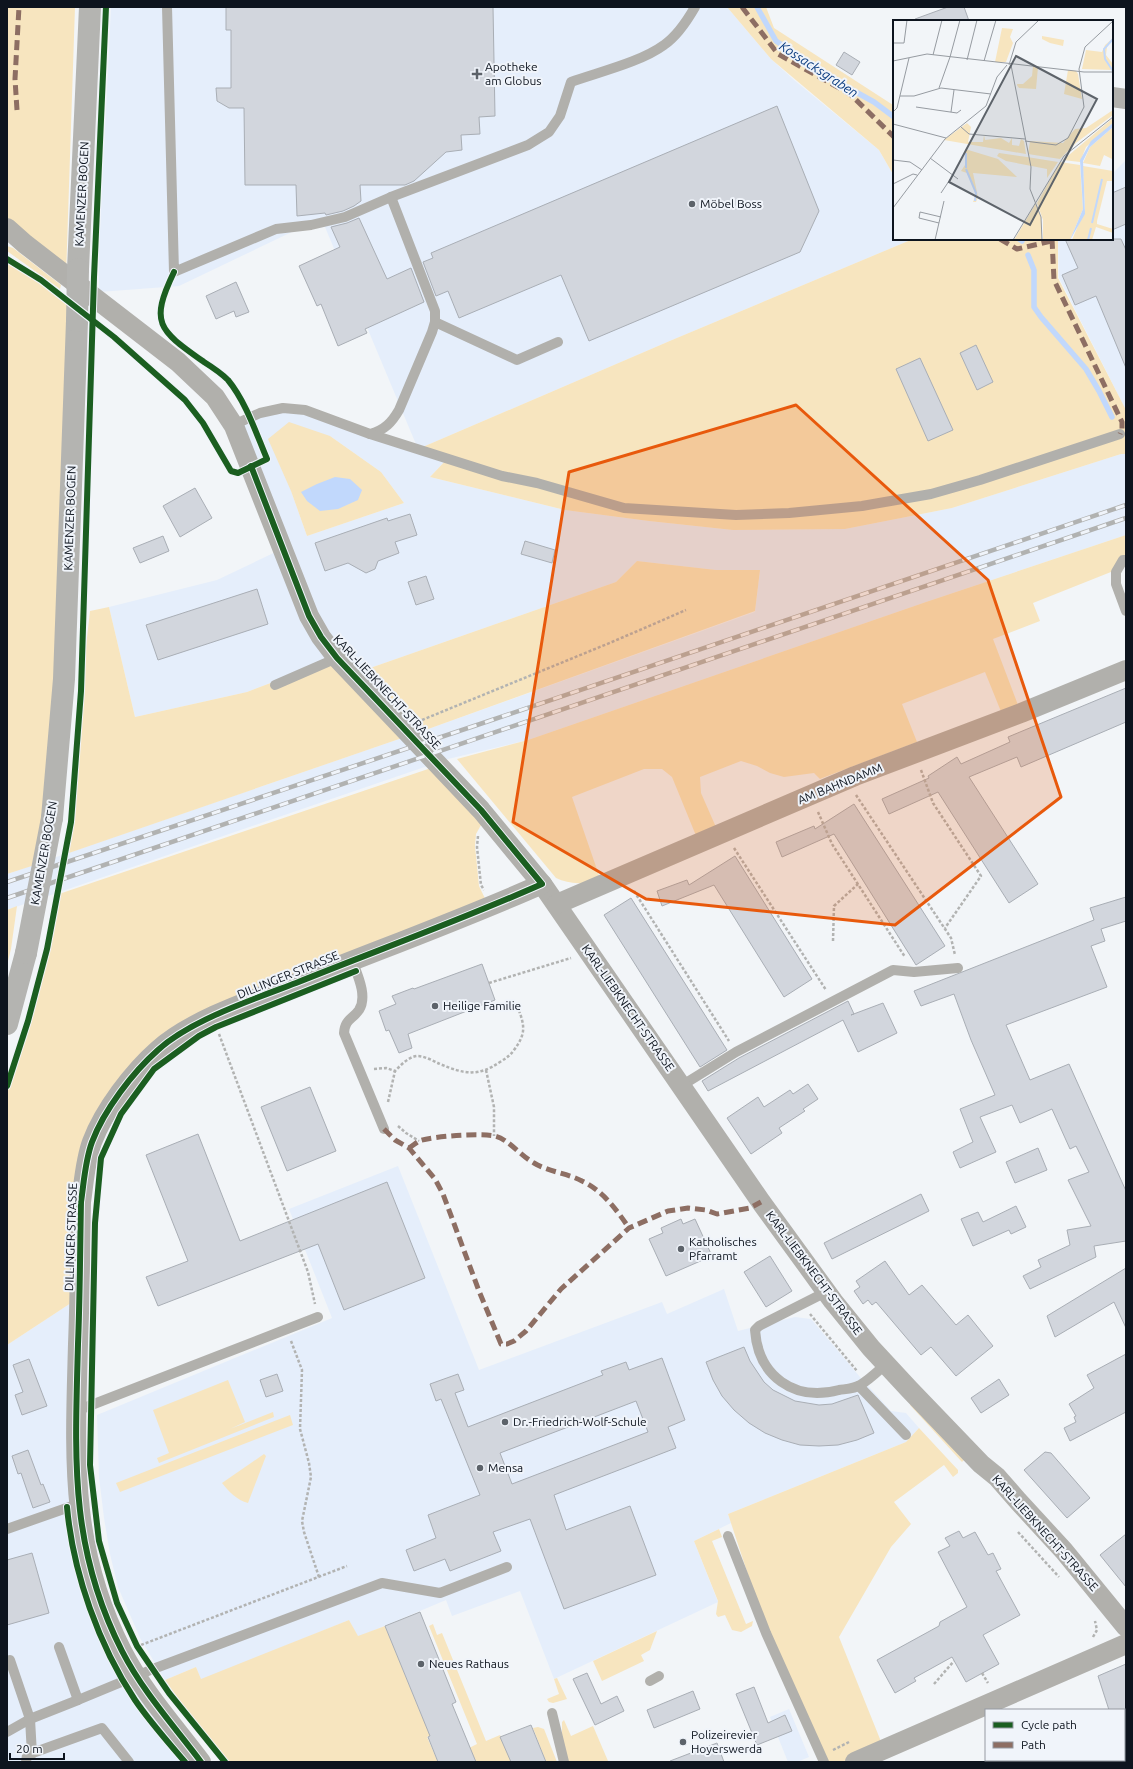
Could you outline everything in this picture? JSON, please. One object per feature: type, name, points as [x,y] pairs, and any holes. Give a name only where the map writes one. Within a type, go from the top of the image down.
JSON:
[{"type":"main road","name":"KAMENZER BOGEN","points":[[7,1024],[26,953],[52,818],[64,679],[78,269],[90,7]]},
{"type":"street","points":[[1113,97],[1126,99]]},
{"type":"street","name":"KARL-LIEBKNECHT-STRASSE","points":[[7,228],[31,249],[178,362],[215,397],[234,426],[309,616],[321,637],[337,658],[430,754],[488,818],[542,884],[765,1208],[826,1292],[886,1364],[981,1464],[997,1477],[1064,1551],[1126,1627]]},
{"type":"street","name":"AM BAHNDAMM","points":[[557,904],[846,780],[1126,670]]},
{"type":"street","name":"DILLINGER STRASSE","points":[[201,1762],[160,1710],[122,1652],[99,1598],[91,1574],[84,1544],[78,1504],[75,1445],[81,1202],[85,1169],[92,1143],[104,1118],[134,1073],[159,1049],[186,1030],[212,1017],[352,960],[491,906],[542,884]]},
{"type":"street","points":[[855,1762],[1126,1644]]},
{"type":"lane","points":[[167,7],[174,272],[276,230],[325,222],[345,216],[528,145],[549,132],[560,116],[571,82],[640,58],[664,45],[688,21],[695,7]]},
{"type":"lane","points":[[370,434],[384,429],[399,410],[435,322],[435,311],[432,301],[391,197]]},
{"type":"lane","points":[[435,322],[517,360],[558,342]]},
{"type":"lane","points":[[234,426],[260,413],[283,408],[305,410],[370,434],[502,476],[537,482],[624,508],[736,515],[789,513],[862,506],[931,494],[980,480],[1120,434]]},
{"type":"lane","points":[[1126,560],[1123,560],[1116,572],[1116,584],[1126,611]]},
{"type":"lane","points":[[275,685],[337,658]]},
{"type":"lane","points":[[352,960],[363,996],[359,1009],[345,1024],[344,1033],[384,1129]]},
{"type":"lane","points":[[681,1086],[736,1052],[893,970],[914,972],[958,968]]},
{"type":"lane","points":[[826,1292],[759,1326],[755,1330],[758,1352],[770,1371],[786,1386],[796,1390],[818,1394],[859,1386],[886,1364]]},
{"type":"lane","points":[[76,1411],[318,1317]]},
{"type":"lane","points":[[859,1386],[906,1436]]},
{"type":"lane","points":[[7,1529],[78,1504]]},
{"type":"lane","points":[[728,1536],[766,1632],[824,1762]]},
{"type":"lane","points":[[7,1732],[30,1719],[154,1669],[382,1583],[440,1593],[507,1567]]},
{"type":"lane","points":[[59,1647],[78,1700]]},
{"type":"lane","points":[[10,1660],[30,1719],[32,1754]]},
{"type":"lane","points":[[650,1681],[659,1676]]},
{"type":"lane","points":[[552,1713],[564,1762]]},
{"type":"lane","points":[[26,1762],[27,1755],[102,1728],[129,1762]]},
{"type":"path","points":[[422,725],[418,721],[605,645],[686,610]]},
{"type":"path","points":[[915,754],[933,803],[981,876],[945,928]]},
{"type":"path","points":[[846,780],[951,938],[958,968]]},
{"type":"path","points":[[810,796],[832,844],[914,972]]},
{"type":"path","points":[[488,818],[478,834],[477,847],[481,885],[491,906]]},
{"type":"path","points":[[724,832],[834,1000]]},
{"type":"path","points":[[624,876],[736,1052]]},
{"type":"path","points":[[833,941],[834,906],[858,884]]},
{"type":"path","points":[[489,983],[573,957],[588,950]]},
{"type":"path","points":[[388,1107],[390,1087],[395,1071],[404,1062],[417,1056],[424,1057],[456,1070],[469,1073],[486,1070],[510,1055],[519,1044],[524,1032],[523,1021],[518,1008]]},
{"type":"path","points":[[212,1017],[308,1272],[318,1317]]},
{"type":"path","points":[[360,1074],[376,1068],[386,1068],[395,1071]]},
{"type":"path","points":[[486,1070],[494,1107],[494,1136]]},
{"type":"path","points":[[396,1123],[406,1133],[419,1141]]},
{"type":"path","points":[[286,1329],[302,1370],[300,1429],[311,1477],[302,1521],[304,1532],[319,1577]]},
{"type":"path","points":[[122,1652],[347,1566]]},
{"type":"path","points":[[934,1684],[954,1661]]},
{"type":"path","points":[[982,1673],[989,1684]]},
{"type":"highlighted area","points":[[796,405],[988,580],[1061,797],[895,925],[646,899],[513,822],[569,472]]},
{"type":"shaded area","points":[[7,7],[75,7],[66,276],[7,228]]},
{"type":"shaded area","points":[[111,7],[727,7],[771,59],[794,80],[879,150],[893,174],[893,240],[911,240],[418,449],[325,227],[296,230],[179,286],[99,292],[99,251]]},
{"type":"shaded area","points":[[727,7],[766,7],[774,28],[893,105],[893,174],[879,150],[771,59]]},
{"type":"shaded area","points":[[1125,161],[1126,162],[1126,410],[1059,278],[1058,240],[1113,240],[1113,173]]},
{"type":"shaded area","points":[[911,240],[1058,240],[1058,278],[1126,410],[1126,454],[1121,454],[952,508],[845,529],[733,530],[649,521],[565,510],[430,477],[448,458],[418,449]]},
{"type":"shaded area","points":[[7,246],[13,248],[61,285],[60,289],[7,251]]},
{"type":"shaded area","points":[[7,259],[41,280],[74,306],[44,862],[7,874]]},
{"type":"shaded area","points":[[284,408],[448,458],[430,477],[565,510],[733,530],[845,529],[952,508],[1121,454],[1126,454],[1126,535],[926,602],[528,740],[448,759],[7,910],[7,874],[431,728],[755,612],[760,570],[716,570],[637,561],[616,582],[353,674],[337,658],[247,692],[135,717],[109,607],[217,580],[282,549],[234,426]],"holes":[[[330,436],[381,472],[404,503],[307,536],[291,491]]]},
{"type":"shaded area","points":[[289,422],[330,436],[381,472],[404,503],[307,536],[291,491],[268,439]]},
{"type":"shaded area","points":[[1126,535],[1126,566],[1033,603],[1040,621],[993,639],[1021,713],[1004,719],[985,672],[902,704],[917,742],[820,779],[814,773],[784,777],[741,761],[700,777],[701,793],[719,834],[699,843],[672,777],[662,769],[644,769],[572,797],[602,884],[573,883],[556,878],[457,759],[528,740],[926,602]]},
{"type":"shaded area","points":[[637,561],[716,570],[760,570],[755,611],[431,728],[66,854],[72,822],[81,691],[90,611],[109,607],[135,717],[247,692],[337,658],[353,674],[616,582]]},
{"type":"shaded area","points":[[434,767],[485,818],[476,834],[475,846],[479,886],[492,913],[243,1010],[168,1048],[103,1118],[71,1303],[7,1345],[7,1089],[29,1021],[48,948],[59,894]]},
{"type":"shaded area","points":[[17,906],[11,949],[7,965],[7,910]]},
{"type":"shaded area","name":"Dr.-Friedrich-Wolf-Schule","points":[[398,1166],[479,1370],[662,1302],[667,1314],[724,1289],[738,1331],[795,1317],[811,1319],[891,1411],[906,1413],[919,1428],[906,1442],[728,1514],[731,1523],[694,1541],[718,1602],[554,1679],[520,1591],[452,1616],[446,1600],[358,1637],[349,1620],[201,1680],[196,1667],[165,1680],[140,1638],[118,1587],[110,1554],[104,1518],[99,1477],[97,1415],[332,1318],[289,1209]]},
{"type":"shaded area","points":[[71,1303],[69,1497],[76,1555],[82,1585],[90,1612],[128,1684],[191,1762],[7,1762],[7,1345]]},
{"type":"shaded area","points":[[228,1380],[245,1422],[230,1429],[273,1412],[274,1417],[159,1463],[157,1458],[169,1453],[153,1410]]},
{"type":"shaded area","points":[[912,1403],[964,1460],[962,1462],[910,1405]]},
{"type":"shaded area","points":[[290,1415],[293,1425],[120,1492],[116,1483]]},
{"type":"shaded area","points":[[919,1428],[958,1470],[958,1473],[953,1477],[944,1465],[894,1502],[911,1524],[891,1547],[839,1637],[884,1749],[852,1762],[825,1762],[767,1632],[728,1514],[906,1442]]},
{"type":"shaded area","points":[[264,1454],[266,1456],[248,1503],[244,1502],[227,1490],[222,1483]]},
{"type":"shaded area","points":[[719,1529],[722,1537],[712,1541],[746,1624],[753,1621],[752,1626],[741,1632],[732,1630],[725,1615],[718,1617],[716,1614],[718,1601],[694,1541]]},
{"type":"shaded area","points":[[349,1620],[358,1636],[385,1626],[422,1717],[434,1712],[442,1731],[427,1737],[439,1762],[224,1762],[165,1680],[196,1667],[201,1679]]},
{"type":"shaded area","points":[[433,1624],[437,1635],[442,1633],[486,1741],[500,1735],[512,1762],[472,1762],[467,1749],[477,1744],[429,1626]]},
{"type":"shaded area","points":[[657,1631],[650,1650],[641,1655],[644,1661],[602,1681],[593,1661]]},
{"type":"shaded area","points":[[557,1678],[567,1699],[553,1703],[549,1702],[547,1699],[559,1694],[554,1679]]},
{"type":"shaded area","points":[[789,1709],[809,1757],[797,1762],[788,1762],[770,1717]]},
{"type":"shaded area","points":[[564,1720],[571,1736],[593,1726],[608,1761],[567,1762],[562,1740],[562,1722]]},
{"type":"shaded area","points":[[538,1727],[544,1729],[557,1762],[546,1762],[533,1728]]},
{"type":"water","points":[[335,477],[350,479],[362,490],[358,500],[338,509],[320,511],[307,501],[301,492],[317,484]]},
{"type":"building","points":[[226,7],[493,7],[495,116],[479,117],[480,134],[461,135],[462,150],[446,152],[414,181],[405,185],[360,185],[361,201],[354,206],[343,211],[326,215],[325,213],[297,216],[296,185],[245,185],[244,108],[229,108],[217,101],[216,88],[231,88],[231,30],[226,30]]},
{"type":"building","points":[[948,7],[964,7],[969,20],[915,20]]},
{"type":"building","points":[[844,52],[860,62],[852,75],[836,65]]},
{"type":"building","points":[[777,106],[819,211],[800,252],[589,341],[561,275],[459,318],[448,291],[436,296],[423,262],[433,258],[431,253]]},
{"type":"building","points":[[1126,187],[1126,224],[1113,230],[1113,193]]},
{"type":"building","points":[[359,218],[387,279],[411,268],[424,302],[365,329],[367,333],[338,346],[321,304],[317,306],[299,266],[340,247],[331,227]]},
{"type":"building","points":[[1121,239],[1126,250],[1126,368],[1096,296],[1075,305],[1062,275],[1078,268],[1065,240]]},
{"type":"building","points":[[236,282],[249,312],[236,317],[234,311],[216,319],[206,296]]},
{"type":"building","points":[[976,345],[993,382],[977,390],[960,353]]},
{"type":"building","points":[[920,358],[953,430],[928,441],[896,369]]},
{"type":"building","points":[[195,488],[212,518],[180,537],[163,506]]},
{"type":"building","points":[[410,514],[417,535],[395,542],[399,553],[378,561],[375,569],[366,573],[348,563],[325,571],[315,543],[387,518],[388,521]]},
{"type":"building","points":[[163,536],[169,551],[140,563],[133,548]]},
{"type":"building","points":[[525,541],[555,550],[552,563],[521,554]]},
{"type":"building","points":[[426,576],[434,599],[416,605],[408,582]]},
{"type":"building","points":[[257,589],[268,624],[158,660],[146,625]]},
{"type":"building","points":[[1126,688],[1126,722],[1021,767],[1017,757],[969,777],[1038,884],[1009,903],[938,792],[889,814],[882,799],[929,778],[928,776],[957,757],[961,764],[1010,742],[1008,737]]},
{"type":"building","points":[[854,804],[945,946],[916,965],[834,834],[782,857],[776,842],[814,826],[815,829]]},
{"type":"building","points":[[735,856],[812,979],[784,997],[714,885],[662,906],[657,891],[687,880],[689,885]]},
{"type":"building","points":[[1126,897],[1126,921],[1101,929],[1105,941],[1091,946],[1107,987],[1006,1025],[1030,1080],[1069,1064],[1126,1191],[1126,1241],[1094,1246],[1096,1257],[1030,1289],[1023,1276],[1041,1267],[1038,1260],[1070,1245],[1067,1230],[1091,1226],[1068,1180],[1089,1172],[1076,1146],[1070,1149],[1052,1109],[1020,1123],[1012,1105],[980,1117],[996,1152],[960,1168],[953,1152],[973,1142],[960,1109],[995,1095],[971,1040],[954,994],[921,1006],[914,991],[1094,920],[1090,908]]},
{"type":"building","points":[[631,898],[727,1050],[700,1067],[604,915]]},
{"type":"building","name":"Heilige Familie","points":[[482,964],[495,1000],[408,1034],[412,1048],[399,1053],[389,1030],[386,1031],[379,1011],[396,1004],[392,996]]},
{"type":"building","points":[[848,1001],[854,1014],[883,1003],[897,1033],[858,1052],[843,1020],[708,1091],[702,1081],[739,1058]]},
{"type":"building","points":[[808,1084],[818,1099],[803,1109],[805,1111],[779,1128],[782,1133],[751,1154],[727,1118],[758,1097],[764,1107],[790,1090],[793,1094]]},
{"type":"building","points":[[310,1087],[336,1151],[287,1171],[261,1107]]},
{"type":"building","points":[[198,1134],[240,1241],[387,1182],[425,1278],[344,1310],[318,1244],[158,1306],[146,1277],[188,1261],[146,1155]]},
{"type":"building","points":[[1038,1148],[1047,1170],[1015,1183],[1006,1162]]},
{"type":"building","points":[[921,1194],[929,1211],[832,1259],[824,1243]]},
{"type":"building","points":[[1016,1206],[1026,1227],[1011,1234],[1009,1230],[973,1246],[961,1219],[978,1212],[983,1222]]},
{"type":"building","name":"Katholisches Pfarramt","points":[[681,1219],[683,1224],[695,1219],[712,1256],[666,1276],[649,1239],[663,1233],[661,1228]]},
{"type":"building","points":[[770,1256],[792,1291],[766,1307],[744,1272]]},
{"type":"building","points":[[885,1261],[909,1295],[922,1285],[956,1325],[968,1315],[993,1346],[956,1376],[931,1347],[921,1355],[876,1302],[872,1305],[868,1300],[863,1304],[854,1291],[860,1287],[856,1281]]},
{"type":"building","points":[[1126,1268],[1126,1328],[1114,1302],[1055,1337],[1047,1316]]},
{"type":"building","points":[[744,1347],[750,1361],[764,1382],[773,1390],[795,1401],[819,1405],[832,1404],[858,1395],[874,1433],[857,1440],[838,1445],[800,1445],[765,1433],[749,1423],[734,1410],[722,1396],[713,1380],[706,1362]]},
{"type":"building","points":[[1126,1354],[1126,1412],[1070,1441],[1064,1428],[1076,1422],[1074,1417],[1076,1416],[1069,1404],[1094,1388],[1087,1375]]},
{"type":"building","points":[[662,1358],[685,1420],[668,1427],[676,1448],[554,1495],[566,1530],[630,1506],[656,1575],[564,1609],[530,1519],[493,1532],[501,1551],[450,1571],[445,1559],[414,1571],[406,1550],[436,1538],[428,1515],[480,1495],[441,1399],[436,1401],[430,1384],[458,1374],[464,1390],[455,1393],[468,1427],[603,1375],[601,1371],[626,1362],[629,1370]],"holes":[[[636,1401],[648,1432],[512,1484],[500,1453]]]},
{"type":"building","points":[[29,1359],[47,1406],[22,1415],[15,1395],[23,1392],[13,1365]]},
{"type":"building","points":[[277,1374],[283,1391],[266,1397],[260,1380]]},
{"type":"building","points":[[999,1379],[1009,1395],[981,1413],[971,1398]]},
{"type":"building","points":[[28,1450],[41,1485],[43,1484],[50,1502],[33,1508],[21,1473],[18,1474],[12,1456]]},
{"type":"building","points":[[1045,1452],[1051,1453],[1090,1498],[1067,1518],[1024,1470]]},
{"type":"building","points":[[959,1531],[963,1538],[975,1532],[988,1555],[993,1553],[1001,1569],[996,1571],[1020,1615],[983,1635],[999,1664],[966,1682],[952,1657],[914,1678],[916,1681],[895,1693],[877,1660],[939,1626],[940,1622],[967,1607],[938,1552],[950,1546],[945,1538]]},
{"type":"building","points":[[1126,1534],[1126,1587],[1100,1555]]},
{"type":"building","points":[[32,1553],[49,1613],[7,1625],[7,1560]]},
{"type":"building","name":"Neues Rathaus","points":[[420,1612],[456,1702],[452,1704],[476,1762],[438,1762],[428,1737],[430,1736],[385,1626]]},
{"type":"building","points":[[1126,1664],[1126,1710],[1109,1709],[1098,1676]]},
{"type":"building","points":[[587,1673],[601,1704],[617,1696],[624,1711],[595,1725],[573,1679]]},
{"type":"building","points":[[754,1687],[768,1723],[785,1715],[792,1731],[757,1745],[736,1694]]},
{"type":"building","points":[[693,1691],[700,1709],[654,1728],[647,1710]]},
{"type":"building","points":[[531,1725],[546,1762],[511,1762],[500,1737]]},
{"type":"building","points":[[717,1743],[724,1762],[670,1762],[670,1761]]},
{"type":"waterway","name":"Kossacksgraben","points":[[757,7],[776,41],[845,86],[874,102],[893,116]]},
{"type":"waterway","name":"Kossacksgraben","points":[[1028,255],[1034,270],[1034,307],[1086,369],[1112,417]]},
{"type":"railway","points":[[7,882],[480,724],[1126,505]]},
{"type":"railway","points":[[7,898],[1126,518]]},
{"type":"marked path","points":[[17,110],[15,79],[19,7]]},
{"type":"marked path","points":[[742,7],[778,54],[850,94],[893,136]]},
{"type":"marked path","points":[[1002,240],[1017,249],[1052,241]]},
{"type":"marked path","points":[[1052,240],[1054,280],[1122,422],[1120,434]]},
{"type":"marked path","points":[[384,1129],[395,1140],[409,1148],[435,1179],[443,1194],[479,1291],[501,1344],[507,1344],[514,1341],[526,1331],[561,1289],[629,1228],[668,1211],[688,1208],[706,1210],[717,1214],[750,1208],[761,1202]]},
{"type":"marked path","points":[[409,1148],[419,1141],[445,1136],[495,1136],[505,1140],[534,1163],[576,1178],[590,1185],[603,1195],[614,1207],[629,1228]]},
{"type":"cycle path","points":[[7,1086],[28,1021],[47,949],[71,822],[81,691],[94,277],[106,7]]},
{"type":"cycle path","points":[[7,259],[41,280],[114,337],[185,400],[203,423],[231,471],[238,473],[267,459],[255,428],[240,398],[228,380],[177,342],[168,333],[163,324],[161,315],[162,304],[166,289],[174,272]]},
{"type":"cycle path","points":[[201,1762],[139,1681],[122,1651],[105,1613],[92,1575],[84,1538],[79,1501],[76,1425],[81,1202],[86,1164],[92,1142],[104,1117],[129,1080],[158,1050],[188,1029],[243,1003],[450,922],[542,884],[481,810],[337,658],[321,637],[309,616],[251,466]]},
{"type":"cycle path","points":[[225,1762],[169,1693],[137,1646],[117,1603],[99,1541],[90,1465],[95,1223],[101,1158],[121,1114],[154,1069],[199,1036],[216,1027],[356,971]]},
{"type":"cycle path","points":[[67,1507],[75,1557],[99,1633],[122,1679],[135,1700],[159,1732],[185,1762]]},
{"type":"place","name":"Apotheke am Globus","points":[[477,74]]},
{"type":"place","name":"Möbel Boss","points":[[692,204]]},
{"type":"place","name":"Heilige Familie","points":[[435,1006]]},
{"type":"place","name":"Katholisches Pfarramt","points":[[681,1249]]},
{"type":"place","name":"Dr.-Friedrich-Wolf-Schule","points":[[505,1422]]},
{"type":"place","name":"Mensa","points":[[480,1468]]},
{"type":"place","name":"Neues Rathaus","points":[[421,1664]]},
{"type":"place","name":"Polizeirevier Hoyerswerda","points":[[683,1742]]}]
